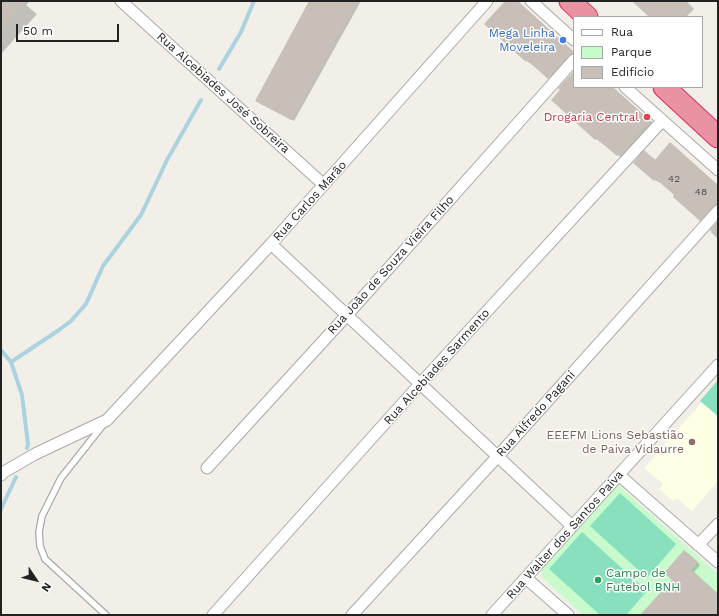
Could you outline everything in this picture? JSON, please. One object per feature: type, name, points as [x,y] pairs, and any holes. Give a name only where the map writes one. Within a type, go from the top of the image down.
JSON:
[{"type":"highway","points":[[570,1],[586,16]]},
{"type":"highway","points":[[665,88],[718,137]]},
{"type":"street","name":"Rua Alcebiades José Sobreira","points":[[121,1],[324,185]]},
{"type":"street","name":"Rua Carlos Marão","points":[[107,420],[271,244],[486,1]]},
{"type":"street","points":[[531,1],[573,39]]},
{"type":"street","name":"Rua João de Souza Vieira Filho","points":[[207,468],[347,315],[573,61]]},
{"type":"street","points":[[626,88],[718,170]]},
{"type":"street","name":"Rua Alcebiades Sarmento","points":[[213,615],[420,384],[662,121]]},
{"type":"street","name":"Rua Alfredo Pagani","points":[[352,615],[498,456],[718,211]]},
{"type":"street","points":[[271,244],[572,526]]},
{"type":"street","name":"Rua Walter dos Santos Paiva","points":[[492,615],[718,365]]},
{"type":"street","points":[[2,473],[35,454],[107,420]]},
{"type":"street","points":[[619,476],[718,562]]},
{"type":"street","points":[[698,545],[718,524]]},
{"type":"street","points":[[526,578],[568,615]]},
{"type":"lane","points":[[106,615],[45,559],[40,546],[39,532],[42,516],[61,478],[107,420]]},
{"type":"shaded area","name":"EEEFM Lions Sebastião de Paiva Vidaurre","points":[[702,402],[718,417],[718,481],[692,511],[677,498],[673,501],[659,489],[663,484],[644,468]]},
{"type":"green space","points":[[718,380],[718,416],[700,401]]},
{"type":"green space","points":[[617,485],[718,574],[718,615],[583,615],[542,577],[541,568]]},
{"type":"green space","points":[[620,493],[676,544],[647,578],[590,526]]},
{"type":"green space","name":"Campo de Futebol BNH","points":[[582,532],[647,591],[626,615],[600,615],[549,569]]},
{"type":"building","points":[[1,1],[26,1],[1,29]]},
{"type":"building","points":[[309,1],[357,1],[291,120],[255,101]]},
{"type":"building","points":[[505,1],[517,1],[573,53],[569,55],[548,79],[527,60],[526,62],[484,24]]},
{"type":"building","points":[[632,1],[686,1],[692,7],[683,16],[648,16]]},
{"type":"building","points":[[573,72],[573,88],[612,88],[649,121],[632,139],[634,141],[623,153],[621,152],[617,156],[596,138],[595,140],[551,100],[560,90],[558,88]]},
{"type":"building","points":[[670,142],[718,185],[718,204],[713,206],[700,221],[673,197],[674,195],[656,179],[654,181],[633,163],[644,150],[655,160]]},
{"type":"building","points":[[718,221],[718,238],[710,230]]},
{"type":"building","points":[[684,550],[698,562],[691,570],[718,594],[718,615],[640,615],[672,580],[664,573]]},
{"type":"waterway","points":[[219,69],[241,32],[254,1]]},
{"type":"waterway","points":[[11,362],[71,321],[86,304],[103,266],[141,215],[167,160],[201,100]]},
{"type":"waterway","points":[[1,350],[11,362],[22,395],[28,444],[27,448]]},
{"type":"waterway","points":[[1,509],[16,477]]},
{"type":"place","name":"Mega Linha Moveleira","points":[[563,40]]},
{"type":"place","name":"Drogaria Central","points":[[647,117]]},
{"type":"place","name":"EEEFM Lions Sebastião de Paiva Vidaurre","points":[[692,442]]},
{"type":"place","name":"Campo de Futebol BNH","points":[[598,580]]}]
